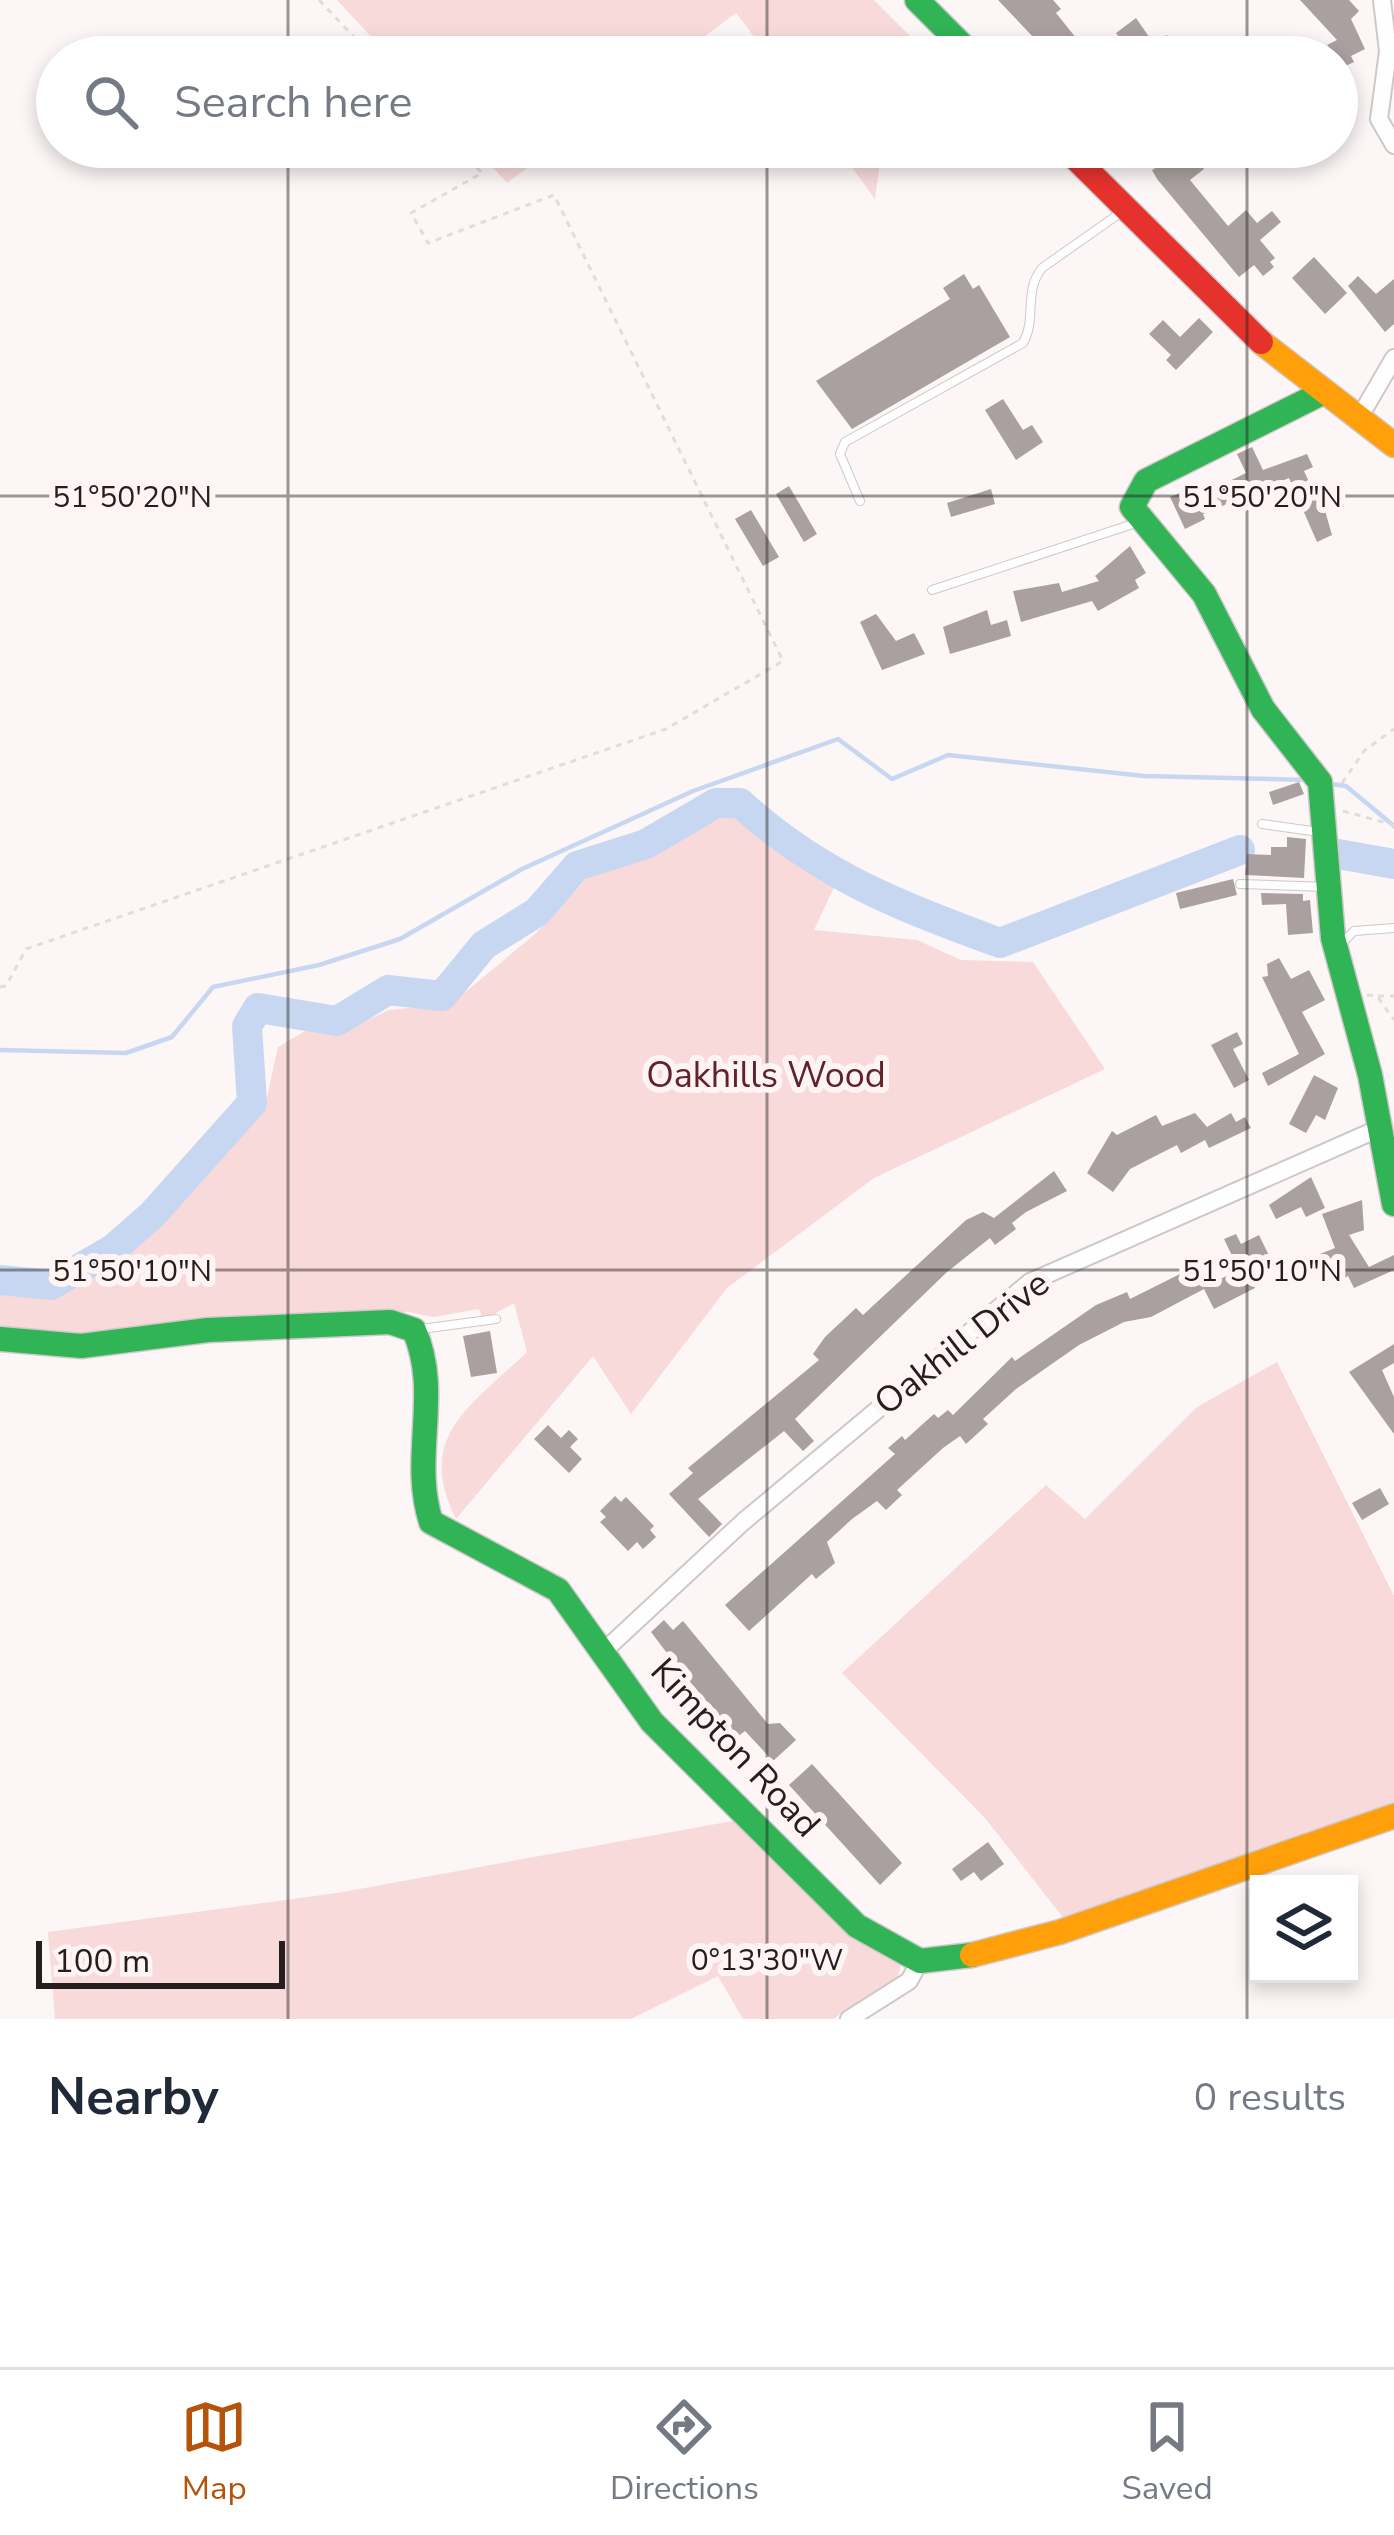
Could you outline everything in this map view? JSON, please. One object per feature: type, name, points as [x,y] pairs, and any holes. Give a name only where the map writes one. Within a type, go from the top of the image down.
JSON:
[{"type":"street","points":[[917,0],[953,36]]},
{"type":"street","points":[[1382,0],[1388,51],[1379,119],[1394,146]]},
{"type":"street","points":[[1084,168],[1234,319],[1394,445]]},
{"type":"street","points":[[1359,418],[1394,358]]},
{"type":"street","points":[[1324,392],[1146,482],[1134,495],[1132,507],[1139,522],[1204,594],[1263,709],[1320,782],[1330,918],[1345,940],[1348,992],[1394,1204]]},
{"type":"street","name":"Oakhill Drive","points":[[604,1651],[742,1522],[1030,1282],[1380,1128]]},
{"type":"street","points":[[0,1339],[81,1346],[208,1330],[390,1322],[414,1330]]},
{"type":"street","name":"Kimpton Road","points":[[414,1330],[429,1365],[417,1453],[422,1502],[431,1522],[558,1590],[652,1722],[867,1934],[920,1961]]},
{"type":"street","points":[[849,2019],[909,1981],[920,1961],[956,1959],[1060,1933],[1394,1816]]},
{"type":"lane","points":[[860,501],[840,454],[845,442],[1022,343],[1030,327],[1033,279],[1124,210]]},
{"type":"lane","points":[[932,590],[1139,522]]},
{"type":"lane","points":[[1262,824],[1326,819]]},
{"type":"lane","points":[[1240,884],[1328,887]]},
{"type":"lane","points":[[1345,940],[1394,928]]},
{"type":"lane","points":[[414,1330],[496,1318]]},
{"type":"path","points":[[320,0],[353,36]]},
{"type":"path","points":[[0,987],[6,986],[26,950],[666,729],[783,661],[554,194],[428,243],[411,213],[482,173],[477,168]]},
{"type":"path","points":[[1394,729],[1365,750],[1326,819],[1394,825]]},
{"type":"path","points":[[1348,992],[1394,996]]},
{"type":"path","points":[[1377,996],[1394,1020]]},
{"type":"green space","points":[[337,0],[874,0],[910,36],[754,36],[736,13],[705,36],[370,36]]},
{"type":"green space","points":[[493,168],[527,168],[507,183]]},
{"type":"green space","points":[[852,168],[879,168],[875,199]]},
{"type":"green space","name":"Oakhills Wood","points":[[719,811],[736,816],[837,881],[814,930],[917,940],[961,960],[1033,962],[1105,1069],[874,1178],[727,1288],[631,1414],[593,1356],[456,1519],[445,1490],[446,1444],[469,1406],[527,1352],[514,1303],[483,1320],[479,1309],[434,1317],[409,1312],[199,1321],[84,1339],[0,1330],[0,1290],[55,1290],[84,1283],[152,1230],[267,1098],[278,1047],[307,1030],[348,1029],[389,1010],[451,1004],[534,935],[591,874],[643,858]]},
{"type":"green space","points":[[1277,1362],[1394,1596],[1394,1809],[1069,1925],[985,1818],[842,1673],[1046,1485],[1085,1519],[1197,1407]]},
{"type":"green space","points":[[738,1820],[902,1961],[898,1976],[833,2019],[743,2019],[718,1976],[631,2019],[55,2019],[48,1932],[337,1893]]},
{"type":"building","points":[[998,0],[1053,0],[1061,9],[1056,13],[1075,36],[1032,36]]},
{"type":"building","points":[[1300,0],[1349,0],[1359,11],[1351,19],[1365,49],[1358,52],[1358,36],[1333,36]]},
{"type":"building","points":[[1136,18],[1148,36],[1118,36],[1116,33]]},
{"type":"building","points":[[1203,168],[1190,180],[1228,226],[1246,210],[1257,223],[1272,211],[1281,222],[1260,240],[1275,258],[1270,262],[1274,267],[1263,276],[1254,265],[1239,277],[1152,170]]},
{"type":"building","points":[[1314,257],[1347,293],[1325,314],[1292,278]]},
{"type":"building","points":[[964,274],[973,289],[979,285],[1010,337],[852,429],[816,381],[950,299],[943,288]]},
{"type":"building","points":[[1358,276],[1376,294],[1394,279],[1394,324],[1385,332],[1348,286]]},
{"type":"building","points":[[1199,318],[1213,332],[1176,370],[1166,360],[1171,355],[1149,334],[1163,320],[1180,337]]},
{"type":"building","points":[[1003,399],[1023,430],[1032,425],[1043,442],[1016,460],[985,410]]},
{"type":"building","points":[[1252,447],[1263,470],[1307,454],[1313,467],[1304,471],[1315,495],[1320,493],[1332,535],[1317,542],[1289,478],[1203,514],[1205,519],[1185,529],[1170,497],[1205,483],[1209,491],[1246,473],[1237,454]]},
{"type":"building","points":[[789,486],[817,534],[804,542],[776,494]]},
{"type":"building","points":[[991,489],[995,504],[951,517],[947,503]]},
{"type":"building","points":[[751,510],[779,557],[763,566],[735,519]]},
{"type":"building","points":[[1130,546],[1146,573],[1135,580],[1139,588],[1098,611],[1092,601],[1021,622],[1013,591],[1059,583],[1062,592],[1099,581],[1095,576]]},
{"type":"building","points":[[987,610],[991,625],[1007,620],[1011,636],[950,654],[943,627]]},
{"type":"building","points":[[876,614],[896,641],[914,633],[925,654],[882,670],[860,622]]},
{"type":"building","points":[[1299,782],[1304,794],[1273,805],[1269,792]]},
{"type":"building","points":[[1287,837],[1306,839],[1304,878],[1245,875],[1247,854],[1271,855],[1271,847],[1287,847]]},
{"type":"building","points":[[1233,879],[1237,895],[1180,909],[1176,893]]},
{"type":"building","points":[[1261,893],[1303,894],[1303,901],[1310,900],[1313,933],[1288,935],[1286,904],[1262,905]]},
{"type":"building","points":[[1279,958],[1291,979],[1309,970],[1325,1000],[1302,1012],[1325,1054],[1268,1086],[1262,1073],[1299,1054],[1262,977],[1268,976],[1267,964]]},
{"type":"building","points":[[1237,1032],[1243,1044],[1233,1049],[1249,1080],[1234,1088],[1211,1045]]},
{"type":"building","points":[[1314,1075],[1338,1088],[1325,1120],[1316,1115],[1306,1133],[1289,1124]]},
{"type":"building","points":[[1195,1113],[1207,1127],[1231,1113],[1236,1122],[1245,1117],[1251,1128],[1209,1148],[1205,1140],[1181,1153],[1177,1145],[1130,1169],[1113,1192],[1087,1173],[1112,1131],[1117,1135],[1156,1115],[1162,1126]]},
{"type":"building","points":[[1054,1171],[1067,1191],[1026,1212],[1012,1223],[1016,1229],[995,1245],[990,1238],[947,1272],[795,1419],[814,1441],[803,1451],[784,1431],[698,1499],[722,1524],[709,1537],[669,1494],[693,1473],[688,1468],[819,1360],[813,1354],[825,1337],[856,1308],[863,1315],[966,1220],[983,1212],[994,1218]]},
{"type":"building","points":[[1311,1177],[1325,1208],[1306,1217],[1301,1207],[1276,1219],[1269,1205]]},
{"type":"building","points":[[1362,1200],[1364,1230],[1349,1235],[1369,1267],[1394,1255],[1394,1270],[1354,1288],[1348,1276],[1335,1284],[1326,1269],[1320,1254],[1335,1248],[1322,1214]]},
{"type":"building","points":[[1236,1234],[1241,1244],[1259,1235],[1274,1266],[1251,1278],[1255,1288],[1214,1309],[1204,1289],[1151,1317],[1124,1322],[1079,1345],[1016,1389],[983,1419],[988,1424],[966,1444],[960,1436],[943,1448],[897,1490],[902,1495],[886,1510],[877,1501],[852,1519],[827,1542],[835,1563],[816,1579],[812,1574],[749,1631],[725,1605],[895,1454],[888,1448],[902,1436],[905,1440],[934,1414],[938,1418],[948,1410],[953,1415],[1012,1357],[1015,1361],[1096,1305],[1127,1292],[1130,1299],[1206,1261],[1216,1281],[1239,1270],[1224,1239]]},
{"type":"building","points":[[490,1331],[497,1373],[471,1377],[463,1336]]},
{"type":"building","points":[[1394,1344],[1394,1363],[1382,1370],[1394,1397],[1394,1434],[1349,1372]]},
{"type":"building","points":[[548,1425],[561,1438],[569,1430],[578,1439],[570,1447],[582,1459],[569,1473],[534,1439]]},
{"type":"building","points":[[1380,1488],[1389,1504],[1362,1520],[1352,1503]]},
{"type":"building","points":[[615,1496],[621,1502],[626,1497],[654,1526],[650,1530],[656,1537],[643,1549],[637,1542],[628,1551],[600,1522],[606,1517],[600,1511]]},
{"type":"building","points":[[664,1620],[673,1630],[683,1621],[768,1724],[780,1723],[796,1740],[773,1761],[745,1731],[737,1737],[651,1632]]},
{"type":"building","points":[[812,1764],[902,1863],[880,1885],[789,1785]]},
{"type":"building","points":[[988,1842],[1004,1864],[981,1881],[974,1872],[961,1881],[952,1869]]},
{"type":"waterway","points":[[0,1050],[126,1053],[172,1037],[213,987],[319,965],[400,939],[522,869],[693,791],[838,739],[892,779],[948,755],[1144,776],[1308,780]]},
{"type":"waterway","points":[[1331,784],[1346,786],[1394,826]]},
{"type":"waterway","points":[[0,1280],[51,1285],[113,1249],[152,1215],[252,1103],[247,1026],[258,1008],[337,1021],[388,990],[442,996],[484,945],[537,912],[577,866],[646,844],[716,803],[740,803],[800,850],[862,887],[1000,943],[1240,850]]},
{"type":"waterway","points":[[1338,854],[1394,864]]},
{"type":"traffic: fast","points":[[917,0],[953,36]]},
{"type":"traffic: fast","points":[[1324,392],[1146,481],[1132,507],[1204,594],[1263,709],[1320,782],[1333,938],[1370,1075],[1394,1204]]},
{"type":"traffic: fast","points":[[0,1339],[81,1346],[208,1330],[390,1322],[414,1330],[426,1377],[423,1473],[431,1522],[558,1590],[652,1722],[857,1926],[920,1961],[972,1955]]},
{"type":"traffic: slow","points":[[1261,342],[1394,445]]},
{"type":"traffic: slow","points":[[972,1955],[1060,1932],[1394,1816]]},
{"type":"traffic: jam","points":[[1085,168],[1261,342]]}]
